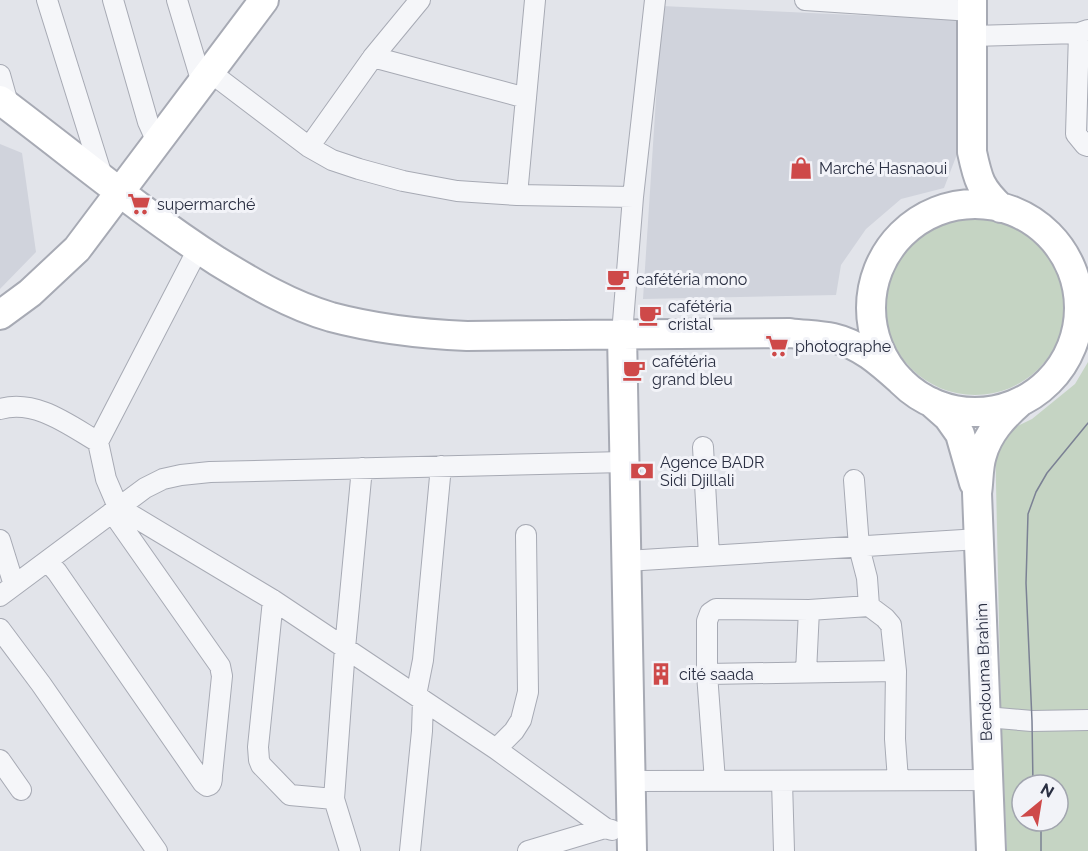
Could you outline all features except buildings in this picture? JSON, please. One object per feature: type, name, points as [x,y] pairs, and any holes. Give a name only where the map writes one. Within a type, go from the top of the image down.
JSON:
[{"type":"main road","points":[[0,315],[30,293],[77,249],[111,185],[157,142],[263,0]]},
{"type":"main road","points":[[972,16],[972,152],[982,187],[1001,208]]},
{"type":"main road","points":[[5,104],[156,220],[242,277],[281,298],[330,316],[385,329],[466,336],[790,333],[834,338],[853,345],[873,357],[915,393],[931,402],[966,412],[985,412],[1003,408],[1033,395],[1088,339]]},
{"type":"main road","points":[[941,210],[962,184],[972,152]]},
{"type":"main road","points":[[790,333],[849,319],[857,312],[891,246],[914,224],[941,210],[965,204],[989,205],[1033,222],[1058,246],[1081,280],[1078,320],[1073,342],[1064,363]]},
{"type":"main road","points":[[877,273],[872,292],[873,331],[879,349],[901,381]]},
{"type":"main road","points":[[622,334],[632,844]]},
{"type":"main road","points":[[931,402],[948,417],[960,434],[977,493]]},
{"type":"main road","points":[[977,493],[981,456],[990,435],[1003,416],[1020,402]]},
{"type":"main road","name":"Bendouma Brahim","points":[[977,493],[991,851]]},
{"type":"street","points":[[47,0],[111,185]]},
{"type":"street","points":[[113,0],[148,122],[157,142]]},
{"type":"street","points":[[177,0],[206,77],[332,160],[403,181],[457,191],[633,198]]},
{"type":"street","points":[[309,147],[373,57],[420,0]]},
{"type":"street","points":[[517,195],[536,0]]},
{"type":"street","points":[[622,334],[633,198],[655,0]]},
{"type":"street","points":[[805,0],[914,4],[972,16],[1084,31],[1076,134],[1084,145],[1088,146]]},
{"type":"street","points":[[373,57],[526,98]]},
{"type":"street","points":[[0,75],[5,104]]},
{"type":"street","points":[[47,561],[57,572],[203,783],[210,786],[222,676],[220,666],[115,510],[98,442],[198,249]]},
{"type":"street","points":[[0,409],[29,407],[49,413],[98,442]]},
{"type":"street","points":[[703,447],[709,556]]},
{"type":"street","points":[[0,540],[7,591],[145,488],[163,479],[181,475],[210,472],[624,462]]},
{"type":"street","points":[[410,851],[422,731],[419,698],[441,466]]},
{"type":"street","points":[[350,851],[334,799],[362,468]]},
{"type":"street","points":[[854,480],[859,547],[867,578],[869,606]]},
{"type":"street","points":[[115,510],[273,600],[495,749],[605,828],[632,844]]},
{"type":"street","points":[[495,749],[514,731],[521,720],[528,692],[526,535]]},
{"type":"street","points":[[627,561],[979,539]]},
{"type":"street","points":[[273,600],[258,747],[259,760],[261,765],[290,795],[334,799]]},
{"type":"street","points":[[715,781],[707,674],[707,621],[710,614],[716,609],[809,610],[869,606],[891,625],[896,671],[895,739],[898,780]]},
{"type":"street","points":[[806,672],[809,610]]},
{"type":"street","points":[[0,629],[157,851]]},
{"type":"street","points":[[707,674],[896,671]]},
{"type":"street","points":[[986,717],[1032,721],[1088,720]]},
{"type":"street","points":[[0,760],[21,790]]},
{"type":"street","points":[[630,781],[988,780]]},
{"type":"street","points":[[783,781],[784,851]]},
{"type":"street","points":[[528,851],[605,828]]},
{"type":"shaded area","name":"Marché Hasnaoui","points":[[662,6],[963,20],[959,149],[944,188],[901,199],[866,229],[841,265],[836,295],[643,299]]},
{"type":"shaded area","points":[[0,144],[22,153],[36,252],[0,289]]},
{"type":"green space","points":[[975,215],[1009,222],[1025,230],[1039,241],[1050,255],[1058,271],[1065,305],[1058,339],[1050,355],[1039,369],[1025,380],[1009,388],[975,395],[941,388],[925,380],[911,369],[900,355],[892,339],[885,305],[892,271],[900,255],[911,241],[925,230],[941,222]]},
{"type":"green space","points":[[1088,362],[1088,851],[1007,851],[1001,716],[995,437],[1032,419],[1075,384]]},
{"type":"tram line","points":[[1033,773],[1026,583],[1028,514],[1036,492],[1047,473],[1088,423]]},
{"type":"tram line","points":[[1041,833],[1041,851]]},
{"type":"place","name":"Marché Hasnaoui","points":[[801,168]]},
{"type":"place","name":"supermarché","points":[[139,204]]},
{"type":"place","name":"cafétéria mono","points":[[618,279]]},
{"type":"place","name":"cafétéria cristal","points":[[650,315]]},
{"type":"place","name":"photographe","points":[[777,346]]},
{"type":"place","name":"cafétéria grand bleu","points":[[634,370]]},
{"type":"place","name":"Agence BADR Sidi Djillali","points":[[642,471]]},
{"type":"place","name":"cité saada","points":[[661,674]]}]
